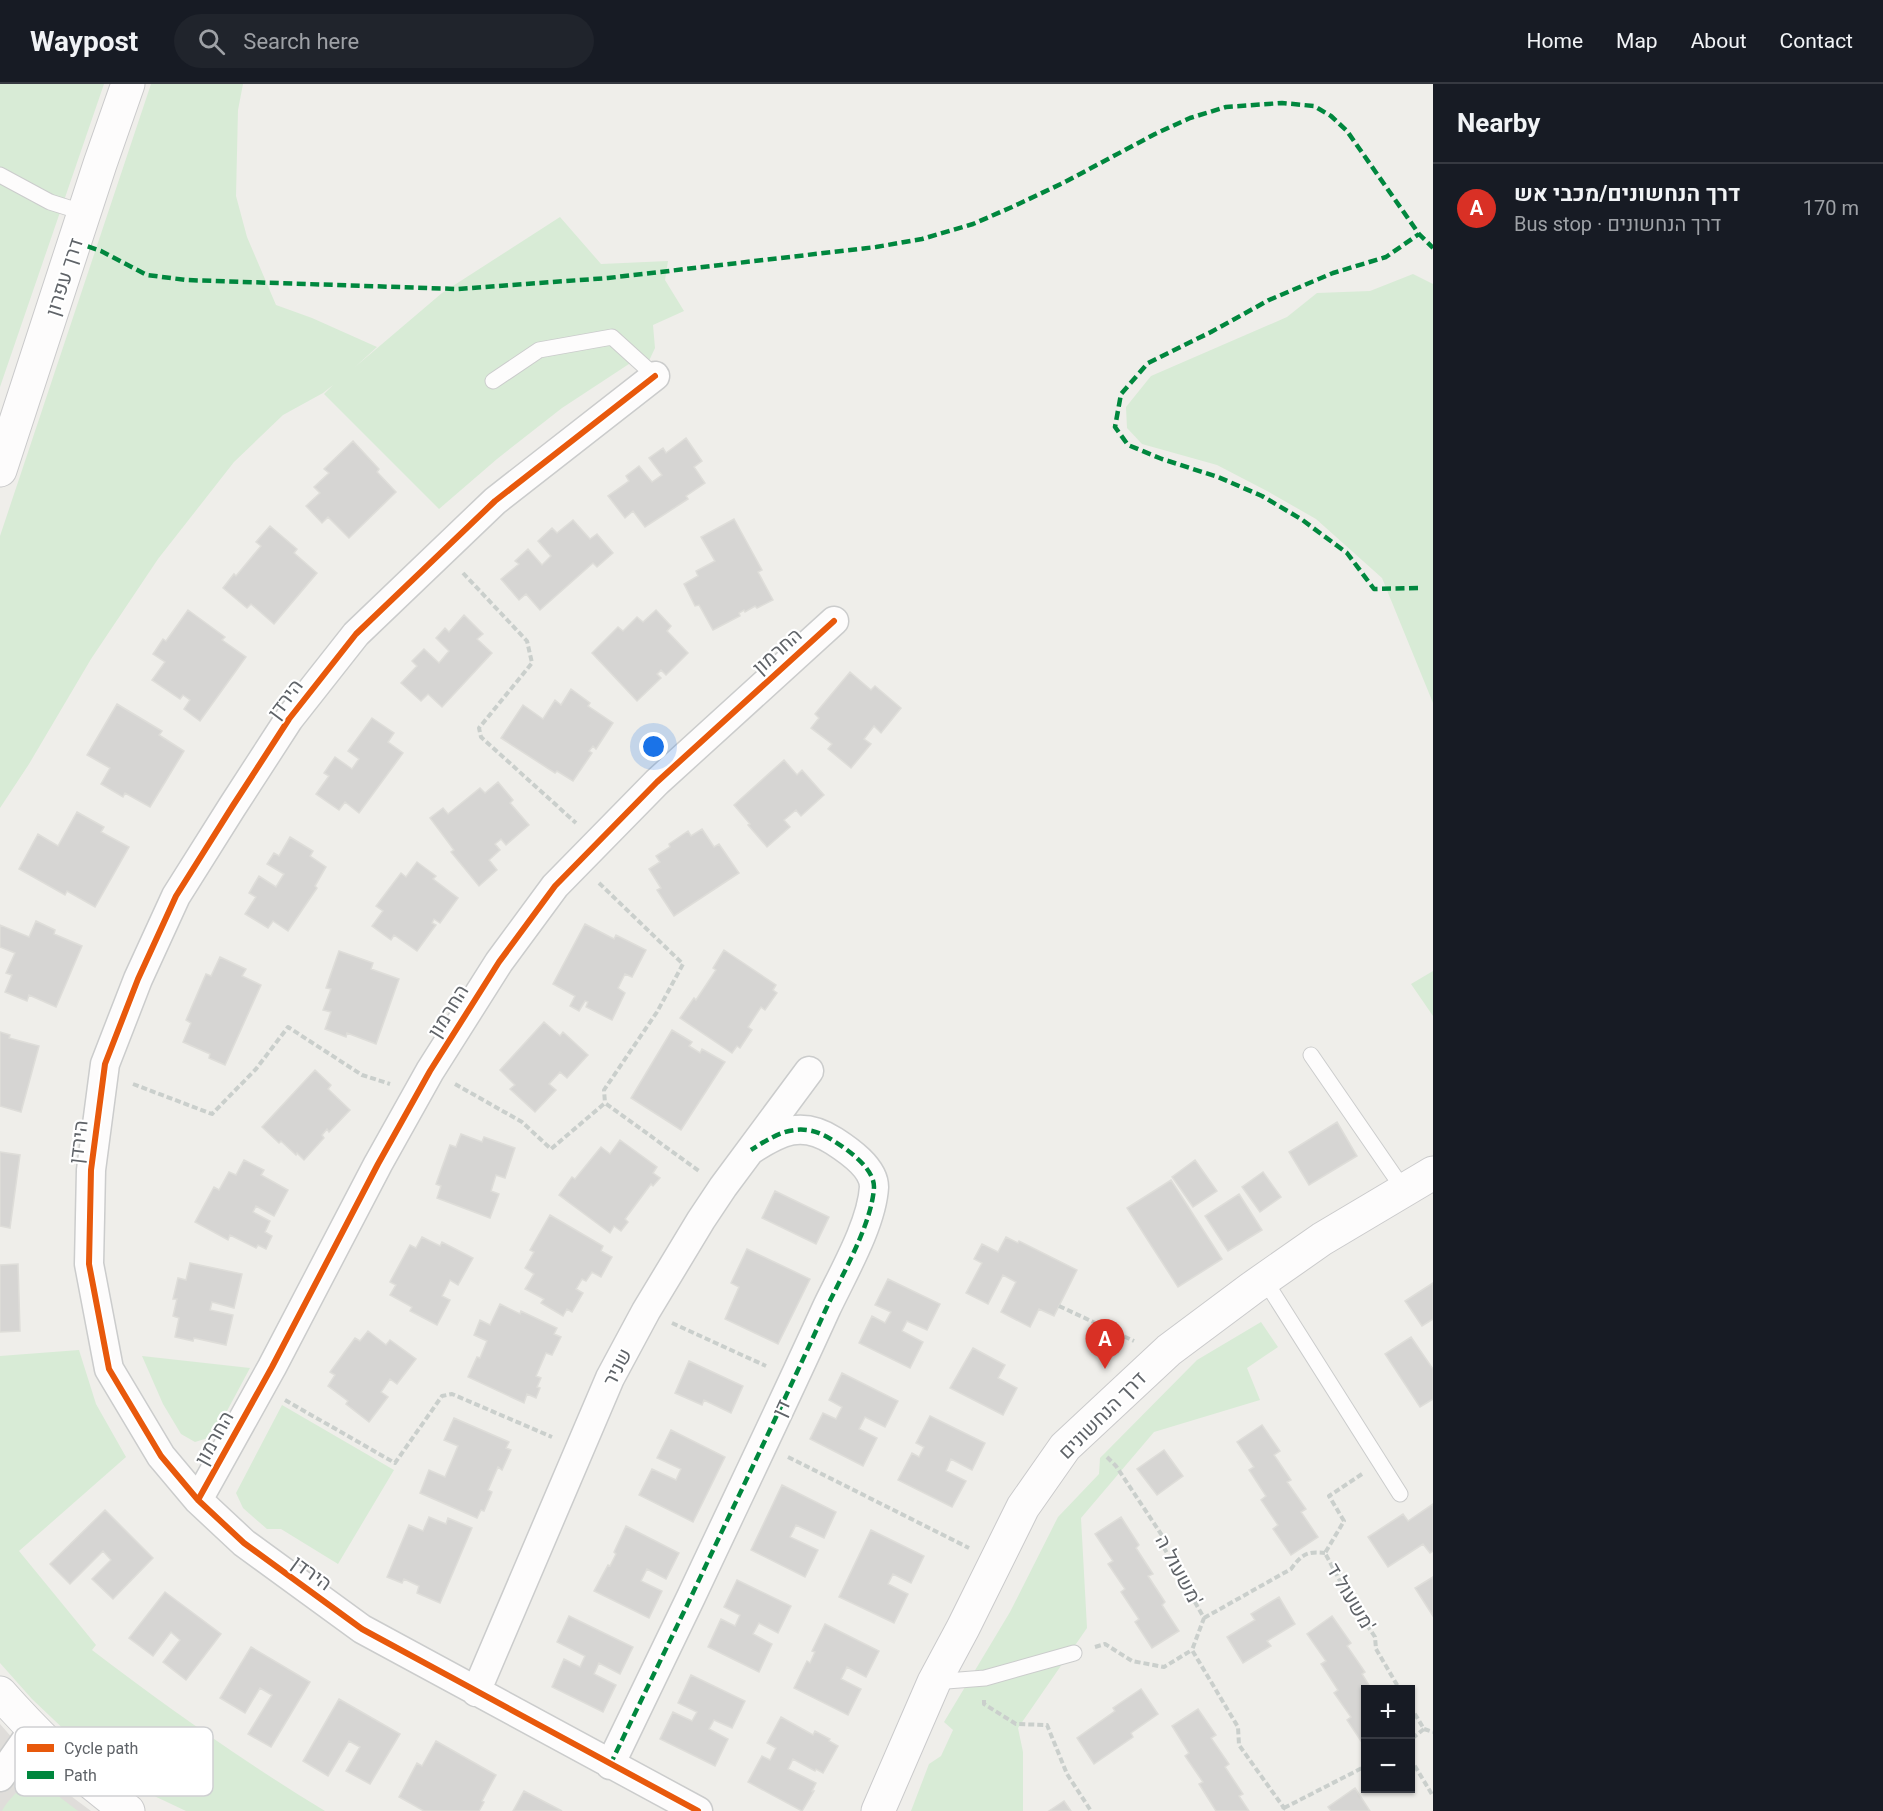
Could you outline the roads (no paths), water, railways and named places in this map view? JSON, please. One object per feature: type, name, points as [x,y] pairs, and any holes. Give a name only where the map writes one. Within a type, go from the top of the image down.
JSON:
[{"type":"street","name":"דרך עפרון","points":[[0,470],[128,84]]},
{"type":"street","name":"הירדן","points":[[656,376],[495,501],[356,634],[289,719],[232,807],[176,896],[138,979],[105,1064],[91,1170],[89,1264],[109,1369],[161,1456],[198,1500],[244,1543],[362,1629],[698,1811]]},
{"type":"street","name":"החרמון","points":[[198,1500],[261,1387],[378,1164],[424,1082],[499,962],[555,886],[587,853],[657,782],[834,621]]},
{"type":"street","name":"שניר","points":[[476,1692],[610,1378],[683,1248],[723,1187],[809,1071]]},
{"type":"street","name":"דן","points":[[610,1765],[794,1379],[862,1233],[871,1206],[874,1185],[866,1168],[854,1154],[820,1132],[802,1129],[775,1135],[751,1150]]},
{"type":"street","name":"דרך הנחשונים","points":[[880,1808],[934,1682],[968,1620],[1023,1507],[1065,1447],[1169,1350],[1264,1279],[1322,1239],[1433,1173]]},
{"type":"street","points":[[0,1693],[30,1727]]},
{"type":"street","points":[[0,1777],[15,1756]]},
{"type":"street","points":[[107,1796],[128,1811]]},
{"type":"lane","points":[[0,175],[50,202],[85,213]]},
{"type":"lane","points":[[493,381],[539,350],[612,337],[656,376]]},
{"type":"lane","points":[[1311,1055],[1404,1190]]},
{"type":"lane","points":[[1264,1279],[1400,1494]]},
{"type":"lane","points":[[934,1682],[985,1678],[1074,1653]]},
{"type":"place","name":"דרך הנחשונים/מכבי אש","points":[[1105,1369]]}]
